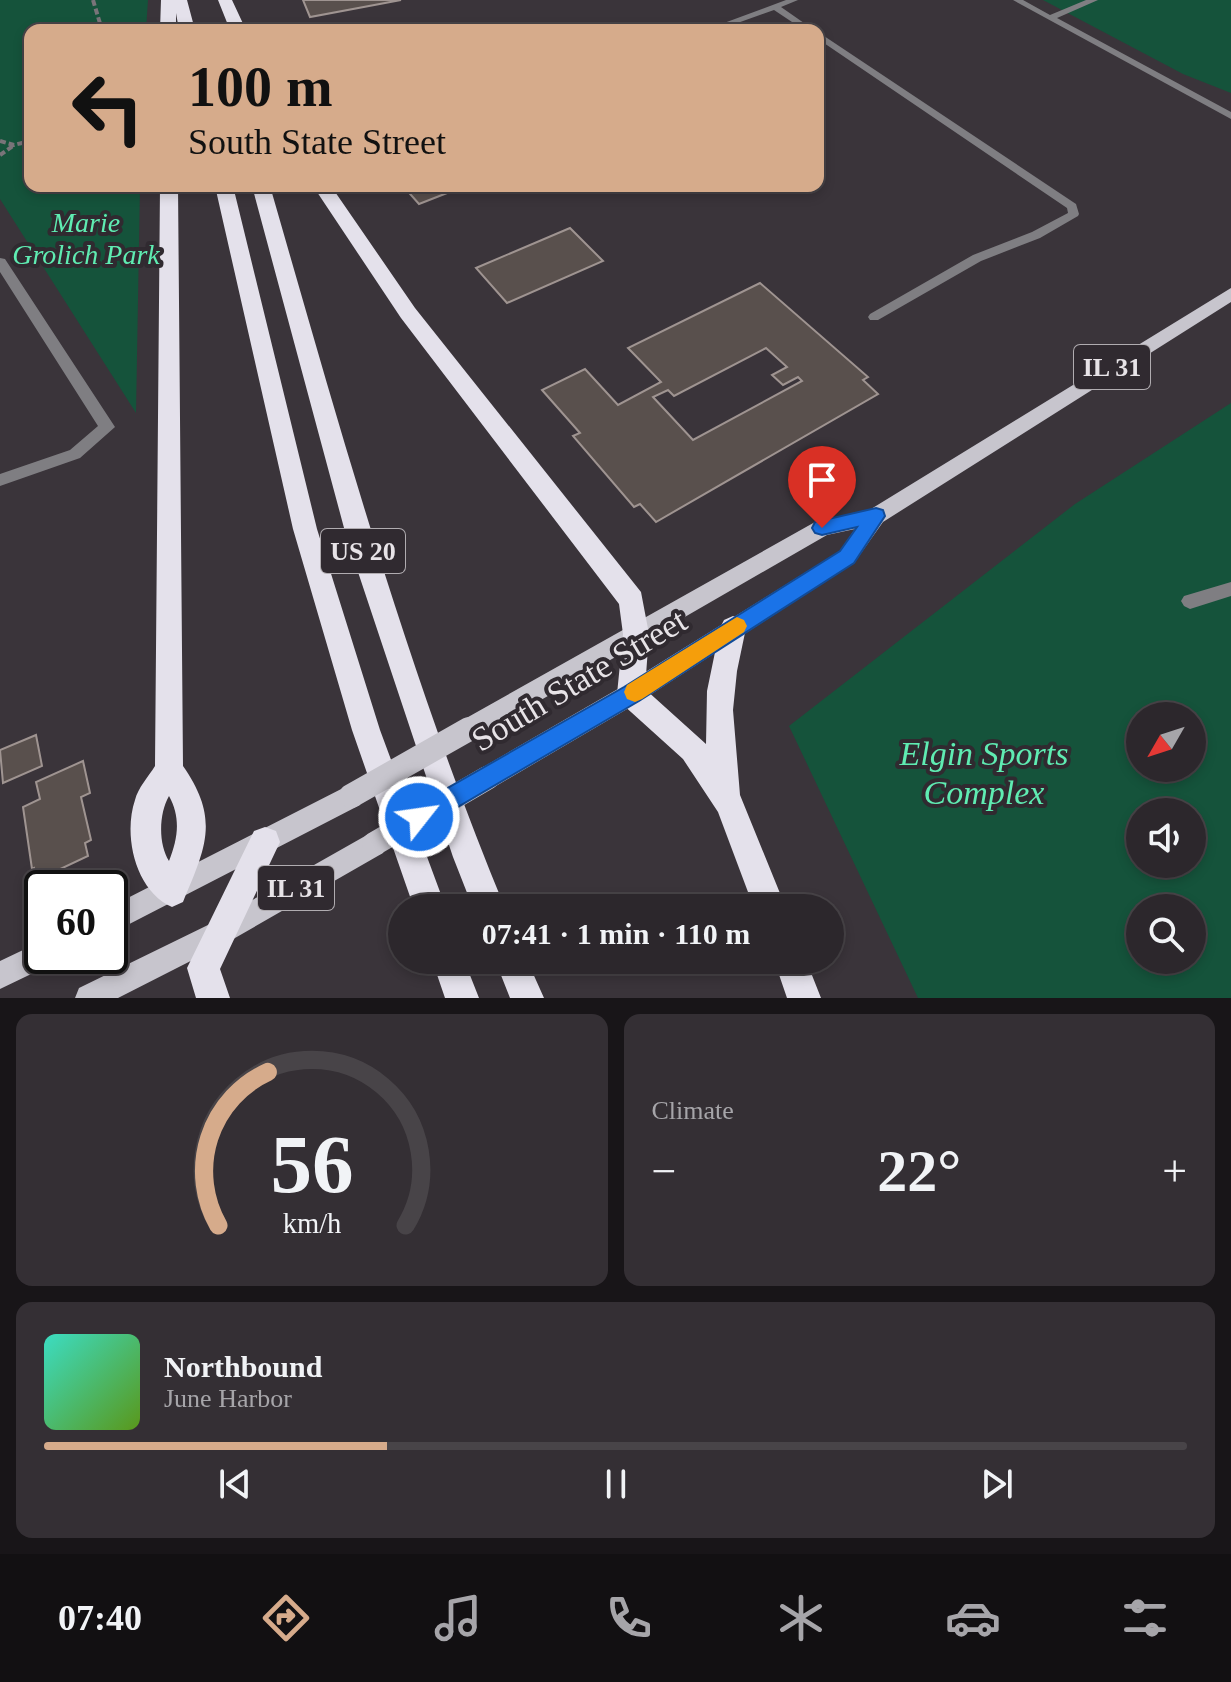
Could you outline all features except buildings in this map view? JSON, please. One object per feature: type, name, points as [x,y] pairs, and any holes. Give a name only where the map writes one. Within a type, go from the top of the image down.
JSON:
[{"type":"highway","points":[[168,0],[168,24]]},
{"type":"highway","points":[[180,0],[186,24]]},
{"type":"highway","points":[[212,0],[218,24]]},
{"type":"highway","points":[[225,0],[235,24]]},
{"type":"highway","points":[[169,192],[169,770],[148,803],[147,855],[172,891]]},
{"type":"highway","name":"US 20","points":[[225,192],[305,529],[366,730],[425,894]]},
{"type":"highway","name":"US 20","points":[[263,192],[359,539],[483,894]]},
{"type":"highway","points":[[326,192],[408,313],[632,600],[636,634],[631,694],[693,749],[729,803]]},
{"type":"highway","points":[[733,628],[720,675],[719,747],[729,803],[765,894]]},
{"type":"highway","points":[[169,770],[188,795],[195,835],[172,891]]},
{"type":"highway","points":[[213,998],[203,968],[265,842]]},
{"type":"highway","points":[[453,974],[462,998]]},
{"type":"highway","points":[[517,974],[527,998]]},
{"type":"highway","points":[[795,974],[804,998]]},
{"type":"main road","name":"South State Street","points":[[128,912],[351,796],[822,528],[876,516],[1231,294]]},
{"type":"main road","name":"South State Street","points":[[89,998],[219,933],[631,694],[847,557],[876,516]]},
{"type":"main road","points":[[0,975],[24,963]]},
{"type":"street","points":[[0,262],[107,427],[75,454],[0,480]]},
{"type":"street","points":[[1190,601],[1231,589]]},
{"type":"lane","points":[[726,24],[794,0]]},
{"type":"lane","points":[[1017,0],[1231,116]]},
{"type":"lane","points":[[1052,17],[1094,0]]},
{"type":"lane","points":[[775,7],[801,24]]},
{"type":"lane","points":[[824,39],[1072,206],[1074,214],[1036,235],[977,258],[874,317]]},
{"type":"path","points":[[93,0],[100,24]]},
{"type":"path","points":[[0,141],[14,145]]},
{"type":"path","points":[[0,155],[14,145],[24,142]]},
{"type":"green space","name":"Marie Grolich Park","points":[[0,0],[148,0],[146,24],[24,24],[24,192],[140,192],[136,413],[0,199]]},
{"type":"green space","points":[[1043,0],[1231,0],[1231,93],[1183,74]]},
{"type":"green space","name":"Elgin Sports Complex","points":[[1231,403],[1231,998],[918,998],[789,726],[1075,504]]},
{"type":"slow traffic","points":[[635,692],[737,626]]},
{"type":"route","points":[[419,817],[631,694],[847,557],[876,516],[822,528]]}]
